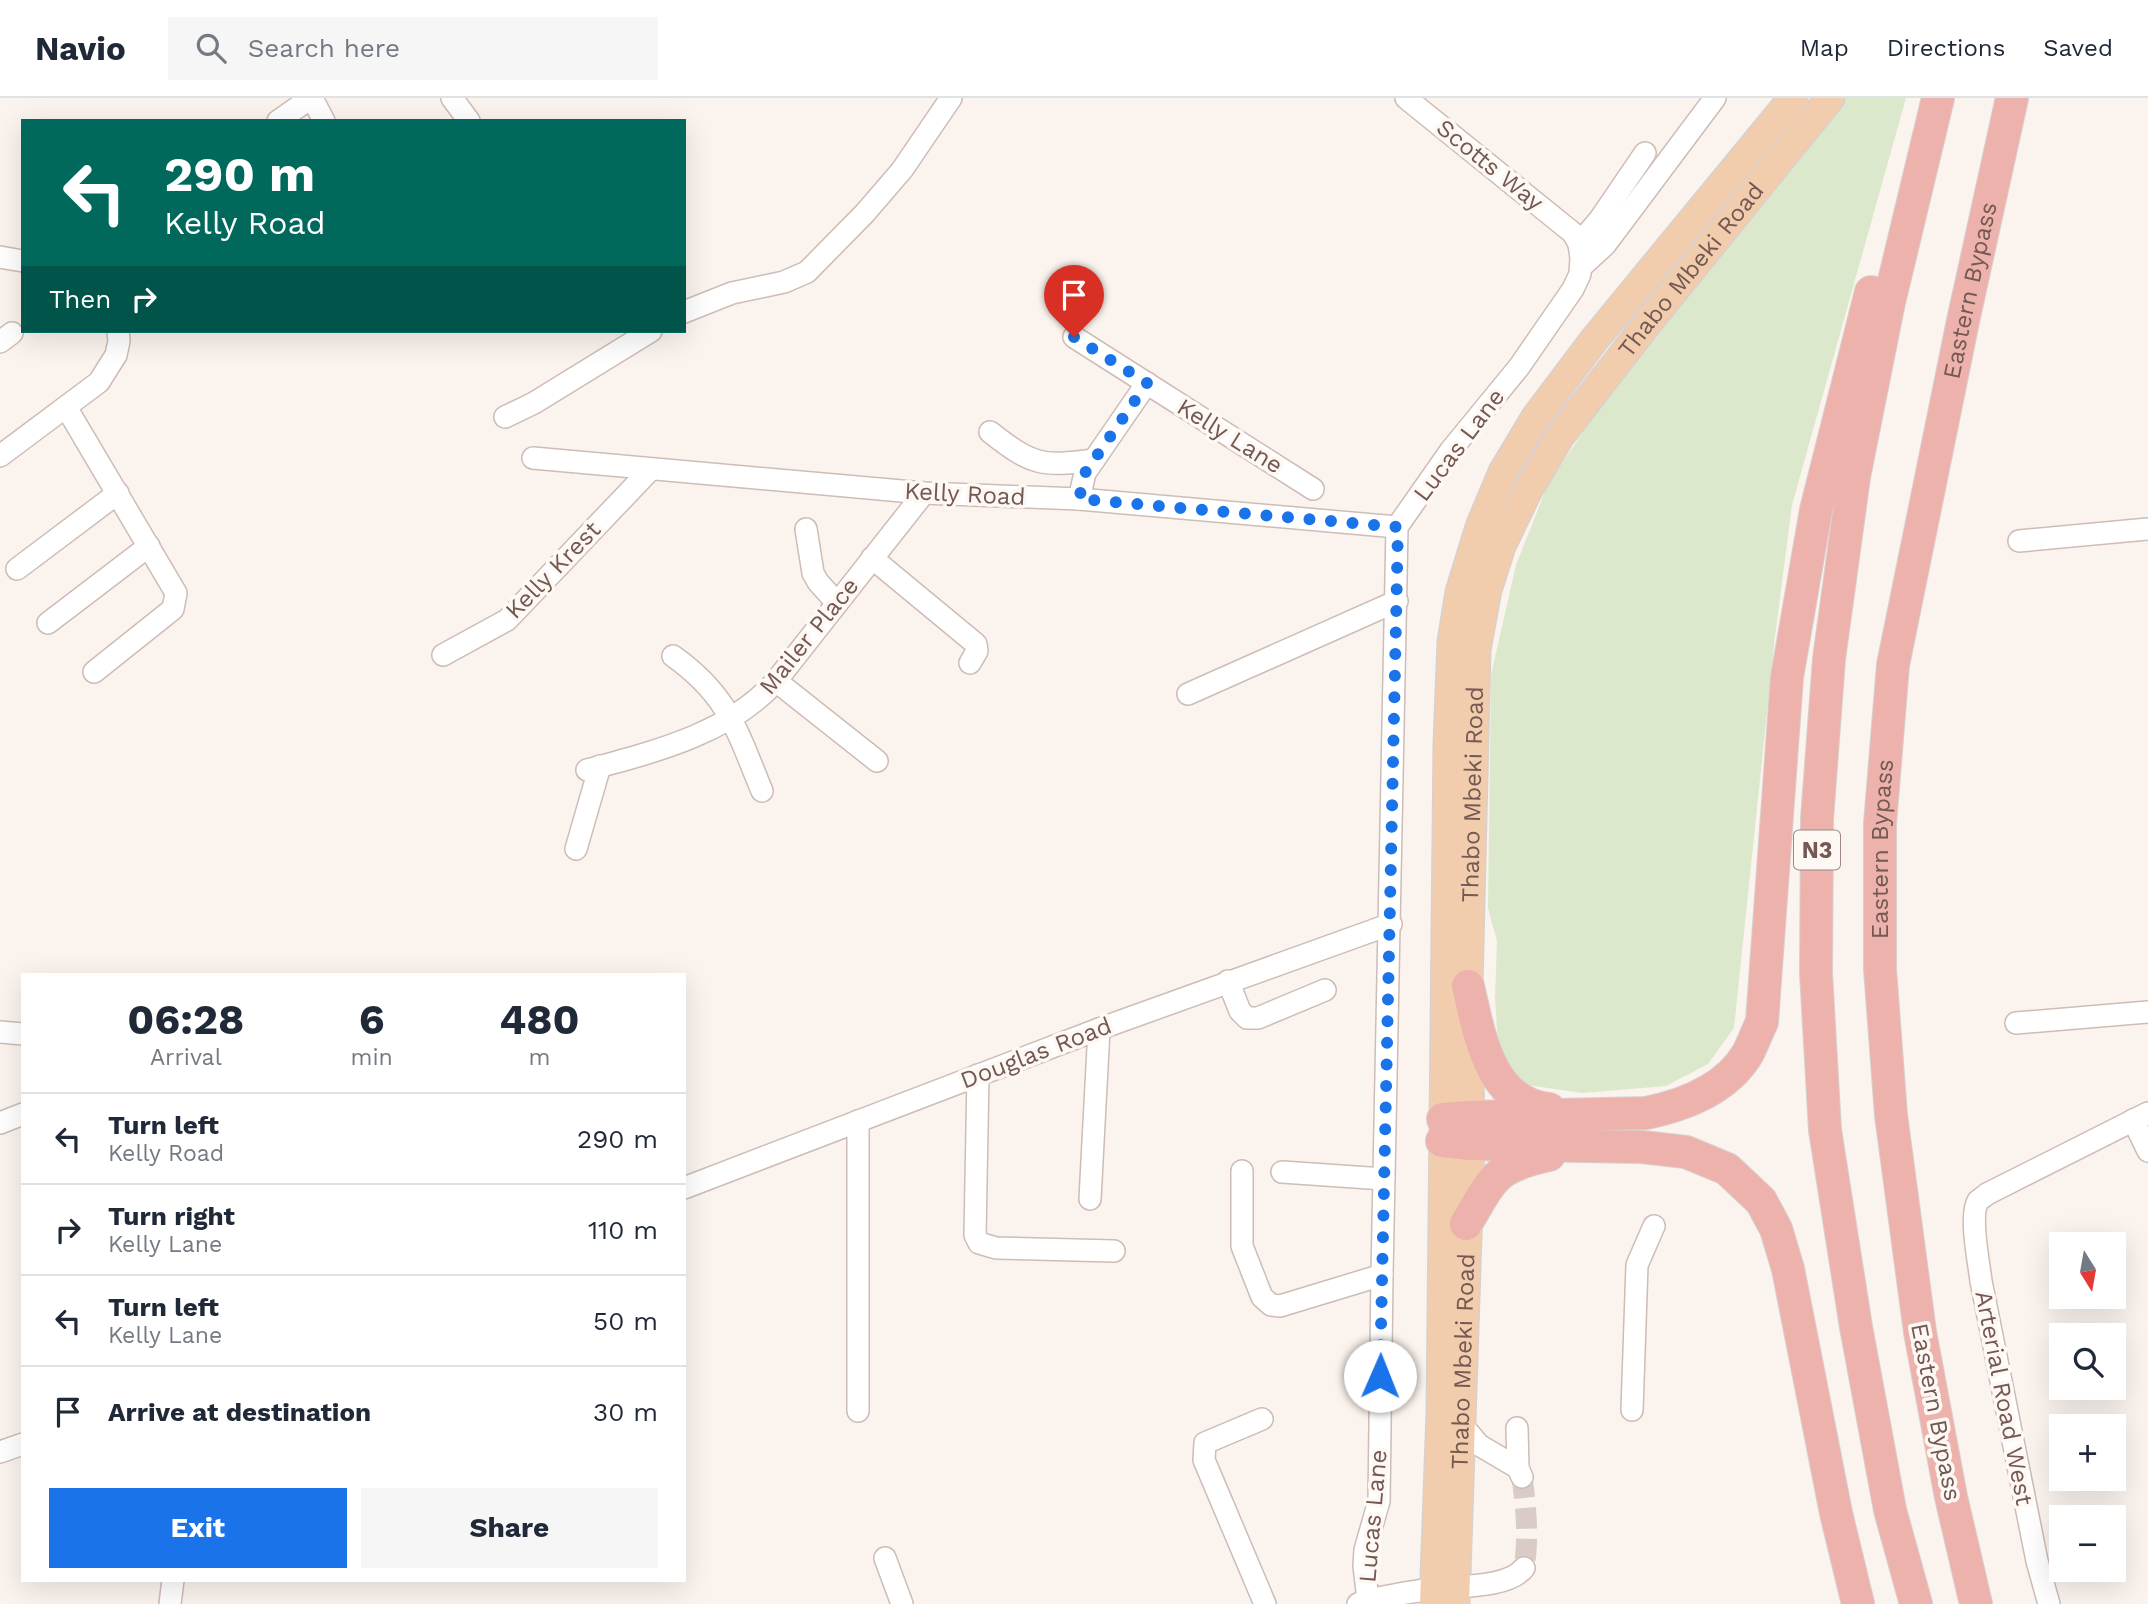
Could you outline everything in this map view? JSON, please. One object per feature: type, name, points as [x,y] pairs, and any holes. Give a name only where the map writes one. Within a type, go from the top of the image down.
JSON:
[{"type":"highway","points":[[1456,1130],[1595,1115],[1646,1113],[1692,1101],[1723,1080],[1746,1055],[1762,1023],[1787,677],[1816,510],[1875,275],[1937,98]]},
{"type":"highway","name":"N3","points":[[1916,1604],[1890,1510],[1856,1326],[1825,1130],[1816,973],[1817,819],[1829,659],[1854,477],[1889,302],[1937,98]]},
{"type":"highway","name":"Eastern Bypass","points":[[1976,1604],[1951,1497],[1920,1332],[1891,1115],[1880,969],[1880,824],[1893,665],[1963,321],[2012,98]]},
{"type":"highway","points":[[1963,321],[2030,98]]},
{"type":"highway","points":[[1468,986],[1484,1052],[1495,1073],[1513,1096],[1539,1108],[1595,1115]]},
{"type":"highway","points":[[1456,1130],[1588,1146],[1642,1147],[1686,1152],[1727,1169],[1761,1201],[1776,1229],[1788,1269],[1836,1513],[1858,1604]]},
{"type":"highway","points":[[1466,1224],[1488,1187],[1506,1168],[1518,1162],[1588,1146]]},
{"type":"main road","name":"Thabo Mbeki Road","points":[[1445,1596],[1462,1425],[1466,1224],[1456,1130],[1448,744],[1452,642],[1460,592],[1480,527],[1503,472],[1536,417],[1594,340],[1793,98]]},
{"type":"main road","name":"Thabo Mbeki Road","points":[[1445,1596],[1441,1413],[1456,1130],[1468,986],[1476,650],[1488,590],[1501,546],[1527,492],[1560,436],[1830,98]]},
{"type":"street","points":[[281,119],[311,98],[323,119]]},
{"type":"street","points":[[452,98],[468,119]]},
{"type":"street","name":"Scotts Way","points":[[1406,98],[1576,239]]},
{"type":"street","points":[[1581,267],[1605,245],[1708,101]]},
{"type":"street","points":[[686,311],[732,293],[784,282],[807,272],[865,213],[902,170],[947,104]]},
{"type":"street","points":[[1576,239],[1600,219],[1645,153]]},
{"type":"street","name":"Lucas Lane","points":[[1363,1602],[1365,1550],[1380,1502],[1382,1275],[1398,527],[1451,450],[1519,367],[1573,289],[1581,267],[1576,239]]},
{"type":"street","points":[[0,257],[21,261]]},
{"type":"street","points":[[0,456],[99,383],[116,355],[118,333]]},
{"type":"street","points":[[505,416],[534,403],[648,333]]},
{"type":"street","name":"Kelly Lane","points":[[1074,337],[1313,489]]},
{"type":"street","points":[[1079,499],[1085,473],[1147,383]]},
{"type":"street","points":[[66,407],[176,593],[173,608],[94,672]]},
{"type":"street","points":[[990,432],[1030,460],[1063,464],[1094,460]]},
{"type":"street","name":"Kelly Road","points":[[533,457],[924,493],[1079,499],[1398,527]]},
{"type":"street","name":"Kelly Krest","points":[[443,654],[507,620],[651,468]]},
{"type":"street","points":[[18,569],[118,493]]},
{"type":"street","name":"Mailer Place","points":[[576,849],[593,768],[688,739],[732,717],[760,697],[776,681],[924,493]]},
{"type":"street","points":[[806,528],[813,573],[837,603]]},
{"type":"street","points":[[2019,541],[2148,529]]},
{"type":"street","points":[[48,623],[149,546]]},
{"type":"street","points":[[872,558],[976,644],[976,655],[970,663]]},
{"type":"street","points":[[1188,694],[1396,601]]},
{"type":"street","points":[[673,656],[697,673],[732,717],[762,791]]},
{"type":"street","points":[[776,681],[877,761]]},
{"type":"street","name":"Douglas Road","points":[[686,1187],[1099,1029],[1391,924]]},
{"type":"street","points":[[1228,981],[1240,1011],[1247,1018],[1258,1018],[1325,990]]},
{"type":"street","points":[[2016,1023],[2148,1012]]},
{"type":"street","points":[[1090,1199],[1099,1029]]},
{"type":"street","points":[[0,1032],[21,1034]]},
{"type":"street","points":[[978,1075],[975,1235],[979,1243],[996,1248],[1114,1251]]},
{"type":"street","points":[[0,1122],[21,1115]]},
{"type":"street","points":[[2141,1117],[2148,1151]]},
{"type":"street","name":"Arterial Road West","points":[[2049,1604],[2037,1561],[1981,1281],[1976,1209],[1978,1202],[1987,1194],[2141,1117]]},
{"type":"street","points":[[858,1121],[858,1411]]},
{"type":"street","points":[[1242,1171],[1242,1246],[1262,1297],[1271,1305],[1280,1306],[1382,1275]]},
{"type":"street","points":[[1282,1172],[1384,1179]]},
{"type":"street","points":[[1632,1410],[1637,1265],[1654,1226]]},
{"type":"street","points":[[1262,1419],[1215,1437],[1205,1443],[1203,1451],[1204,1460],[1265,1604]]},
{"type":"street","points":[[1462,1425],[1479,1445],[1520,1473],[1517,1428]]},
{"type":"street","points":[[0,1452],[21,1445]]},
{"type":"street","points":[[885,1558],[902,1604]]},
{"type":"street","points":[[1363,1602],[1445,1596],[1507,1579],[1524,1568]]},
{"type":"street","points":[[170,1604],[173,1582]]},
{"type":"green space","points":[[1846,98],[1906,98],[1792,505],[1775,636],[1734,1028],[1708,1064],[1666,1086],[1582,1093],[1520,1084],[1499,1058],[1495,998],[1497,941],[1488,908],[1491,675],[1516,565],[1548,484],[1637,351]]},
{"type":"tunnel","points":[[1522,1477],[1526,1522],[1524,1568]]},
{"type":"route","points":[[1074,337],[1147,383],[1085,473],[1079,499],[1398,527],[1380,1376]]}]
